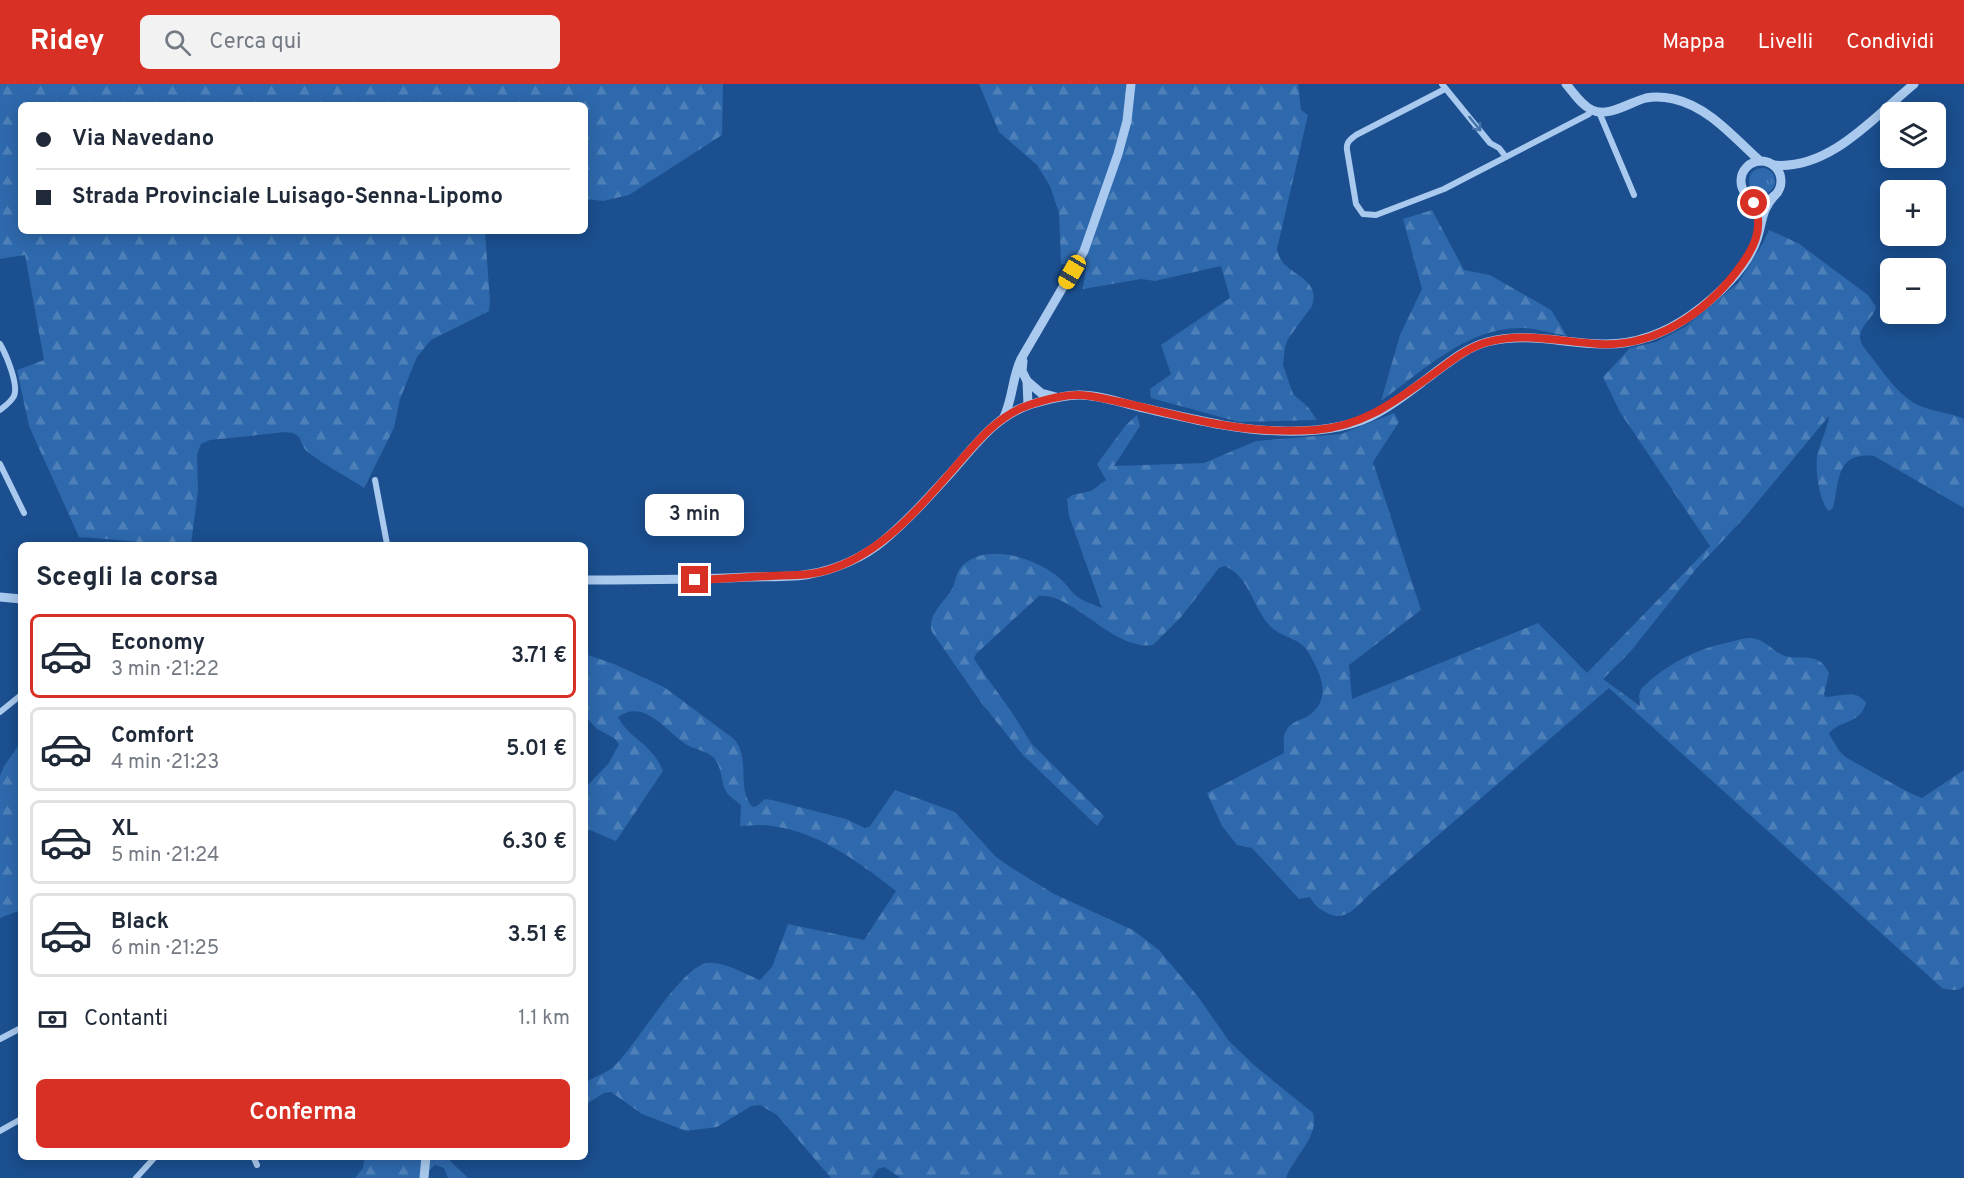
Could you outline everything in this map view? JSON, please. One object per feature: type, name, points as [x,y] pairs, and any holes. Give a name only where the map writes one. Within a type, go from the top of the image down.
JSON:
[{"type":"street","points":[[1004,417],[1009,408],[1015,374],[1024,355],[1084,251],[1118,154],[1127,121],[1131,84]]},
{"type":"street","points":[[1566,84],[1584,105],[1595,111],[1634,195]]},
{"type":"street","points":[[588,580],[717,579],[808,575],[831,569],[881,544],[946,478],[991,427],[1004,417],[1028,405],[1058,397],[1077,395],[1097,397],[1216,424],[1249,429],[1317,430],[1358,421],[1378,413],[1463,352],[1498,339],[1533,337],[1615,344],[1656,335],[1691,314],[1711,299],[1730,280],[1751,252],[1763,212],[1784,177],[1800,165],[1841,146],[1914,84]]},
{"type":"street","points":[[1506,157],[1499,148],[1491,143],[1444,86],[1356,135],[1346,145],[1356,204],[1363,214],[1376,215],[1444,189],[1506,157],[1589,114],[1595,111],[1608,111],[1646,98],[1674,99],[1700,110],[1760,161],[1773,165],[1800,165]]},
{"type":"street","points":[[1739,142],[1744,153],[1742,185],[1757,209],[1759,230]]},
{"type":"street","points":[[1744,171],[1749,165],[1760,161]]},
{"type":"street","points":[[1773,165],[1779,172],[1780,185]]},
{"type":"street","points":[[1749,196],[1762,201],[1774,196]]},
{"type":"street","points":[[0,344],[15,385],[15,394],[0,410]]},
{"type":"street","points":[[1024,355],[1022,371],[1027,381],[1041,393],[1058,397]]},
{"type":"street","points":[[1027,381],[1028,405]]},
{"type":"street","points":[[1012,389],[1028,405]]},
{"type":"street","points":[[0,465],[24,513]]},
{"type":"street","points":[[375,480],[387,542]]},
{"type":"street","points":[[0,597],[18,599]]},
{"type":"street","points":[[0,712],[18,697]]},
{"type":"street","points":[[0,1038],[18,1029]]},
{"type":"street","points":[[0,1131],[18,1121]]},
{"type":"street","points":[[136,1178],[152,1160]]},
{"type":"street","points":[[255,1160],[257,1165]]},
{"type":"street","points":[[424,1178],[426,1160]]},
{"type":"green space","points":[[0,84],[723,84],[722,135],[629,195],[603,201],[588,199],[588,102],[18,102],[18,234],[485,234],[489,311],[431,340],[417,357],[400,399],[394,428],[364,488],[305,450],[299,437],[292,433],[210,440],[201,444],[197,455],[198,491],[191,542],[137,542],[79,537],[29,426],[17,370],[44,360],[25,255],[0,259]]},
{"type":"green space","points":[[979,84],[1298,84],[1301,110],[1308,115],[1277,249],[1280,258],[1306,281],[1314,296],[1312,306],[1288,339],[1283,365],[1293,394],[1308,407],[1317,420],[1239,422],[1151,398],[1150,389],[1171,374],[1161,345],[1230,298],[1221,266],[1155,281],[1141,279],[1083,289],[1086,267],[1061,264],[1059,213],[1050,186],[1037,165],[999,132]]},
{"type":"green space","points":[[1762,168],[1771,172],[1775,181],[1771,190],[1762,194],[1753,190],[1749,181],[1753,172]]},
{"type":"green space","points":[[1432,210],[1464,270],[1490,275],[1551,310],[1567,336],[1522,328],[1483,335],[1464,343],[1430,364],[1381,401],[1400,335],[1422,289],[1403,219]]},
{"type":"green space","points":[[1769,230],[1798,243],[1868,295],[1876,307],[1861,331],[1861,342],[1901,393],[1923,407],[1964,419],[1964,508],[1874,456],[1862,456],[1846,463],[1839,478],[1833,508],[1829,511],[1820,492],[1817,458],[1829,416],[1745,517],[1696,569],[1631,651],[1603,679],[1640,706],[1641,689],[1671,665],[1693,653],[1717,645],[1754,638],[1784,656],[1812,658],[1821,662],[1829,673],[1825,697],[1847,694],[1862,698],[1866,703],[1859,715],[1838,726],[1829,734],[1840,752],[1847,758],[1922,798],[1964,770],[1964,986],[1959,989],[1942,988],[1609,688],[1356,907],[1346,914],[1334,916],[1319,908],[1310,897],[1299,899],[1252,848],[1237,845],[1222,826],[1207,793],[1284,753],[1285,732],[1292,724],[1311,714],[1318,707],[1323,691],[1316,666],[1307,650],[1271,627],[1234,571],[1225,566],[1219,568],[1181,617],[1153,645],[1138,644],[1123,639],[1065,602],[1039,596],[976,654],[974,659],[1031,743],[1104,816],[1097,826],[1023,755],[980,701],[932,632],[934,614],[953,587],[960,568],[972,559],[984,555],[1010,555],[1036,563],[1059,578],[1080,598],[1102,608],[1069,516],[1067,499],[1072,495],[1091,491],[1106,480],[1097,464],[1126,425],[1137,415],[1140,426],[1114,466],[1204,463],[1256,441],[1341,434],[1394,413],[1399,422],[1373,462],[1421,610],[1349,665],[1352,699],[1538,623],[1587,673],[1710,546],[1620,412],[1603,377],[1630,348],[1656,342],[1685,327],[1738,283]]},
{"type":"green space","points":[[588,655],[614,664],[664,687],[734,739],[742,755],[745,792],[753,807],[765,799],[772,800],[846,819],[865,828],[870,826],[895,790],[955,812],[996,857],[1012,868],[1054,894],[1133,930],[1159,950],[1199,998],[1229,1041],[1255,1066],[1313,1113],[1313,1130],[1286,1178],[901,1178],[884,1167],[878,1169],[872,1178],[831,1178],[777,1115],[760,1105],[751,1106],[717,1127],[686,1131],[642,1114],[611,1092],[604,1093],[588,1103],[588,1082],[612,1068],[622,1058],[671,992],[696,968],[707,963],[720,964],[760,980],[772,967],[788,924],[864,940],[896,891],[838,850],[806,835],[768,825],[740,826],[741,805],[727,793],[719,766],[714,758],[689,746],[656,720],[638,711],[628,712],[618,717],[628,731],[653,754],[663,771],[616,841],[588,829],[588,785],[609,763],[619,744],[614,738],[597,729],[588,719]]},
{"type":"green space","points":[[18,746],[18,911],[0,918],[0,776]]},
{"type":"green space","points":[[364,1160],[449,1160],[468,1178],[448,1178],[444,1168],[435,1165],[421,1178],[355,1178],[363,1168]]},
{"type":"route","points":[[695,580],[808,575],[831,569],[857,557],[881,544],[915,511],[991,427],[1010,413],[1028,405],[1058,397],[1077,395],[1097,397],[1216,424],[1249,429],[1317,430],[1337,427],[1378,413],[1463,352],[1498,339],[1533,337],[1615,344],[1656,335],[1674,326],[1711,299],[1740,268],[1757,240],[1759,230],[1757,209],[1754,203]]}]
